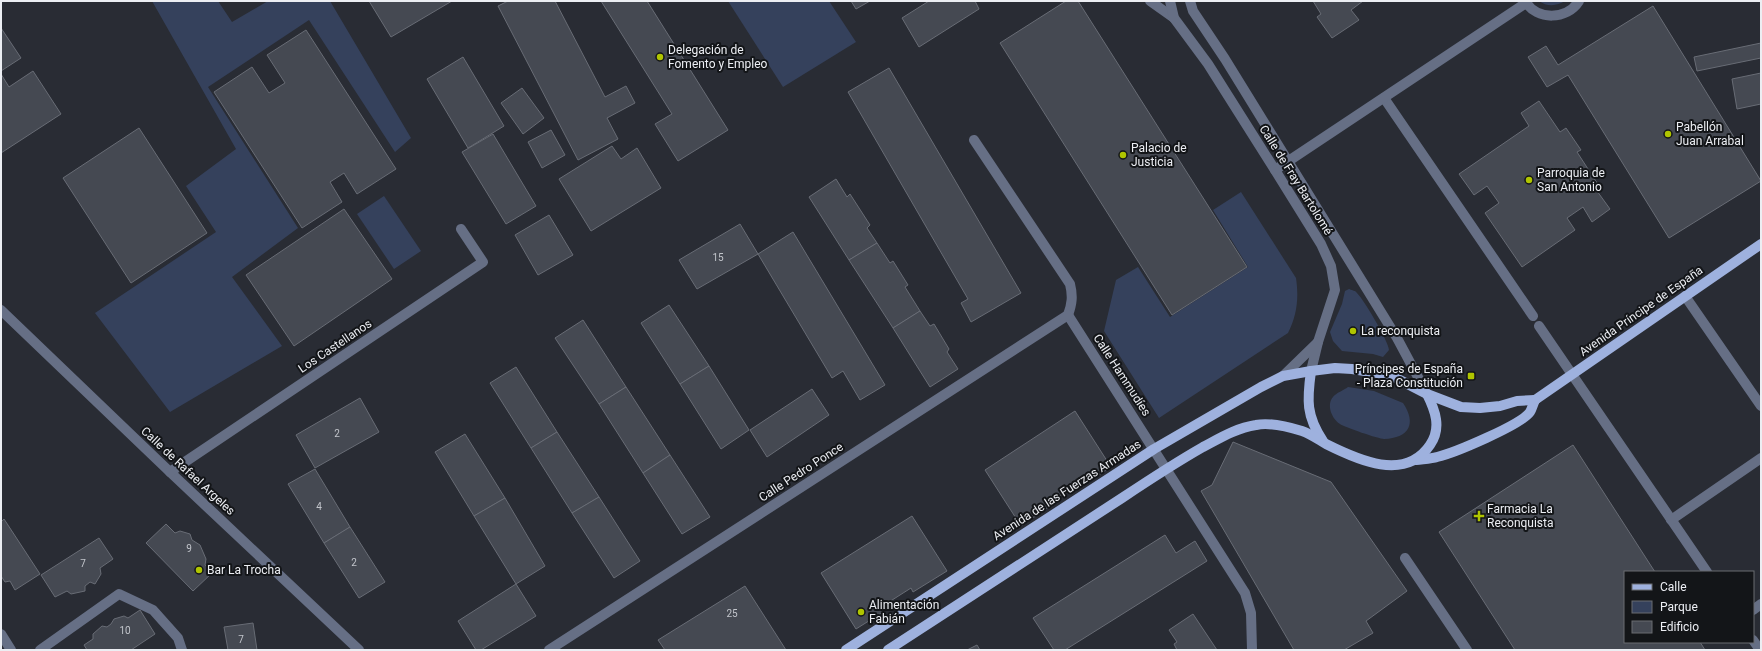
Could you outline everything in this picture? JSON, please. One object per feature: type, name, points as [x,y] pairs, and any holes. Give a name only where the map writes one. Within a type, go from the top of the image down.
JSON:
[{"type":"main road","name":"Avenida Príncipe de España","points":[[1535,400],[1761,244]]},
{"type":"main road","points":[[888,650],[1166,469],[1232,431],[1257,424],[1280,426],[1304,432],[1325,443],[1350,456],[1380,464],[1397,466],[1415,460],[1444,455],[1503,430],[1519,421],[1530,412],[1535,400],[1517,401],[1500,406],[1480,408],[1461,407],[1427,394],[1390,375],[1371,370],[1334,368],[1311,371],[1308,406],[1314,427],[1325,443]]},
{"type":"main road","name":"Avenida de las Fuerzas Armadas","points":[[846,650],[1154,449],[1261,387],[1283,376],[1311,371]]},
{"type":"main road","points":[[1415,460],[1426,452],[1433,441],[1437,428],[1436,414],[1427,394]]},
{"type":"street","points":[[1150,1],[1174,18]]},
{"type":"street","name":"Calle de Fray Bartolomé","points":[[1170,1],[1174,18],[1208,64],[1275,170],[1321,244],[1330,266],[1335,290],[1318,342],[1283,376]]},
{"type":"street","name":"Calle de Fray Bartolomé","points":[[1190,1],[1193,11],[1288,161],[1397,338],[1427,394]]},
{"type":"street","points":[[1526,2],[1535,11],[1545,15],[1557,16],[1576,6],[1579,1]]},
{"type":"street","name":"Calle de Fray Bartolomé","points":[[1288,161],[1526,2]]},
{"type":"street","points":[[1384,98],[1533,316]]},
{"type":"street","points":[[974,140],[1070,284],[1073,294],[1072,305],[1068,315]]},
{"type":"street","points":[[1275,170],[1288,161]]},
{"type":"street","name":"Los Castellanos","points":[[170,472],[483,262],[461,230]]},
{"type":"street","points":[[1685,296],[1761,406]]},
{"type":"street","name":"Calle de Rafael Argeles","points":[[1,310],[359,650]]},
{"type":"street","name":"Calle Hammudíes","points":[[1068,315],[1245,593],[1251,613],[1252,650]]},
{"type":"street","name":"Calle Pedro Ponce","points":[[549,650],[1068,315]]},
{"type":"street","points":[[1539,326],[1706,571]]},
{"type":"street","points":[[1311,371],[1318,342]]},
{"type":"street","points":[[1671,520],[1761,458]]},
{"type":"street","points":[[1405,558],[1467,650]]},
{"type":"street","points":[[40,650],[119,594],[153,610],[178,638],[182,650]]},
{"type":"street","points":[[1,634],[11,650]]},
{"type":"street","points":[[1754,641],[1760,650]]},
{"type":"green space","points":[[152,1],[218,1],[232,22],[268,1],[330,1],[411,138],[395,152],[309,20],[208,87],[298,228],[232,277],[282,346],[170,412],[95,313],[216,232],[186,186],[236,149]]},
{"type":"green space","points":[[728,1],[829,1],[856,42],[783,87]]},
{"type":"green space","points":[[1539,1],[1565,1],[1552,5]]},
{"type":"green space","points":[[1241,192],[1296,278],[1297,299],[1293,320],[1288,333],[1159,418],[1104,331],[1116,280],[1138,267],[1170,317],[1248,267],[1213,210]]},
{"type":"green space","points":[[384,196],[421,251],[394,269],[357,214]]},
{"type":"green space","points":[[1349,289],[1355,291],[1363,301],[1385,338],[1389,350],[1383,357],[1373,354],[1342,351],[1333,341],[1330,332],[1342,304],[1345,291]]},
{"type":"green space","points":[[1348,387],[1374,391],[1403,403],[1410,423],[1405,433],[1393,438],[1384,439],[1348,428],[1337,422],[1331,412],[1331,400],[1334,396]]},
{"type":"building","points":[[369,1],[452,1],[391,37]]},
{"type":"building","points":[[508,1],[555,1],[605,97],[626,86],[635,103],[607,118],[618,139],[578,160],[498,6]]},
{"type":"building","name":"Delegación de Fomento y Empleo","points":[[601,1],[647,1],[728,130],[678,161],[655,124],[672,114]]},
{"type":"building","points":[[851,1],[870,1],[856,9]]},
{"type":"building","points":[[929,1],[975,1],[979,9],[919,47],[902,18]]},
{"type":"building","name":"Palacio de Justicia","points":[[1066,1],[1078,1],[1247,267],[1172,315],[1000,43]]},
{"type":"building","points":[[1313,1],[1363,1],[1351,10],[1359,20],[1332,38],[1317,17],[1321,14]]},
{"type":"building","name":"Pabellón Juan Arrabal","points":[[1653,6],[1761,181],[1669,238],[1568,75],[1547,87],[1528,57],[1546,46],[1558,65]]},
{"type":"building","points":[[1,28],[21,58],[1,71]]},
{"type":"building","points":[[306,30],[396,169],[357,194],[344,173],[330,182],[342,202],[302,228],[214,92],[252,67],[269,93],[285,83],[267,55]]},
{"type":"building","points":[[1761,43],[1761,58],[1697,71],[1694,57]]},
{"type":"building","points":[[463,57],[504,126],[468,148],[427,79]]},
{"type":"building","points":[[889,68],[1021,293],[971,322],[961,303],[968,299],[848,92]]},
{"type":"building","points":[[33,71],[61,114],[1,153],[1,74],[9,87]]},
{"type":"building","points":[[1761,73],[1761,104],[1737,109],[1732,79]]},
{"type":"building","points":[[522,88],[544,118],[523,134],[501,103]]},
{"type":"building","name":"Parroquia de San Antonio","points":[[1539,101],[1560,132],[1566,128],[1581,150],[1577,152],[1601,189],[1597,191],[1610,209],[1592,222],[1583,207],[1567,218],[1575,230],[1522,267],[1485,213],[1499,203],[1487,186],[1474,195],[1459,174],[1529,126],[1521,113]]},
{"type":"building","points":[[139,128],[207,233],[131,283],[63,178]]},
{"type":"building","points":[[551,130],[565,155],[542,168],[528,142]]},
{"type":"building","points":[[493,134],[536,206],[506,224],[462,152]]},
{"type":"building","points":[[612,146],[621,159],[637,148],[661,188],[591,231],[559,179]]},
{"type":"building","points":[[836,179],[847,197],[850,194],[870,225],[867,228],[877,243],[849,260],[809,197]]},
{"type":"building","points":[[344,209],[392,279],[294,346],[246,275]]},
{"type":"building","points":[[549,215],[573,255],[538,275],[515,235]]},
{"type":"building","points":[[740,224],[758,254],[697,289],[679,260]]},
{"type":"building","points":[[793,232],[885,385],[860,400],[843,371],[832,378],[758,254]]},
{"type":"building","points":[[877,243],[890,263],[893,261],[908,285],[905,287],[920,311],[893,328],[849,260]]},
{"type":"building","points":[[669,305],[709,366],[680,384],[641,323]]},
{"type":"building","points":[[920,311],[930,326],[934,324],[949,349],[947,352],[958,369],[930,387],[893,328]]},
{"type":"building","points":[[583,320],[626,387],[599,404],[555,338]]},
{"type":"building","points":[[709,366],[749,430],[721,449],[680,384]]},
{"type":"building","points":[[516,367],[557,432],[531,448],[490,383]]},
{"type":"building","points":[[626,387],[670,455],[643,473],[599,404]]},
{"type":"building","points":[[812,389],[829,415],[767,457],[750,430]]},
{"type":"building","points":[[360,398],[379,432],[315,468],[296,435]]},
{"type":"building","points":[[1075,411],[1111,467],[1077,489],[1075,486],[1051,502],[1053,504],[1021,526],[985,470]]},
{"type":"building","points":[[557,432],[599,497],[572,513],[531,448]]},
{"type":"building","points":[[465,434],[505,498],[474,516],[435,452]]},
{"type":"building","points":[[1233,442],[1331,482],[1407,591],[1366,621],[1373,633],[1344,650],[1294,650],[1201,491],[1212,485]]},
{"type":"building","points":[[1573,445],[1654,571],[1624,571],[1624,643],[1701,643],[1705,650],[1515,650],[1439,532]]},
{"type":"building","points":[[670,455],[710,517],[682,534],[643,473]]},
{"type":"building","points":[[315,469],[350,527],[324,543],[288,484]]},
{"type":"building","points":[[599,497],[640,561],[614,578],[572,513]]},
{"type":"building","points":[[505,498],[545,566],[516,584],[474,516]]},
{"type":"building","points":[[912,516],[947,571],[913,592],[911,588],[889,602],[891,607],[856,629],[821,573]]},
{"type":"building","points":[[4,519],[40,574],[15,590],[10,581],[5,582],[1,576],[1,522]]},
{"type":"building","points":[[166,524],[175,533],[180,531],[190,534],[192,540],[200,545],[206,559],[205,565],[212,573],[193,591],[146,543]]},
{"type":"building","points":[[350,527],[385,582],[359,598],[324,543]]},
{"type":"building","points":[[1165,535],[1176,553],[1195,541],[1207,561],[1065,650],[1054,650],[1033,618]]},
{"type":"building","points":[[99,538],[113,559],[100,568],[101,574],[95,584],[90,582],[85,586],[85,591],[71,594],[67,591],[55,597],[41,575]]},
{"type":"building","points":[[516,584],[536,616],[481,650],[476,650],[458,621]]},
{"type":"building","points":[[745,586],[786,650],[665,650],[658,640]]},
{"type":"building","points":[[140,610],[155,634],[131,650],[87,650],[84,645],[93,639],[93,634],[102,626],[107,627],[114,619],[124,616],[128,618]]},
{"type":"building","points":[[1193,614],[1217,650],[1177,650],[1174,644],[1177,642],[1169,630]]},
{"type":"building","points":[[253,623],[257,650],[228,650],[224,627]]},
{"type":"building","points":[[977,645],[980,650],[967,650]]},
{"type":"place","name":"Delegación de Fomento y Empleo","points":[[660,57]]},
{"type":"place","name":"Pabellón Juan Arrabal","points":[[1668,134]]},
{"type":"place","name":"Palacio de Justicia","points":[[1123,155]]},
{"type":"place","name":"Parroquia de San Antonio","points":[[1529,180]]},
{"type":"place","name":"La reconquista","points":[[1353,331]]},
{"type":"place","name":"Príncipes de España - Plaza Constitución","points":[[1471,376]]},
{"type":"place","name":"Farmacia La Reconquista","points":[[1479,516]]},
{"type":"place","name":"Bar La Trocha","points":[[199,570]]},
{"type":"place","name":"Alimentación Fabián","points":[[861,612]]}]
